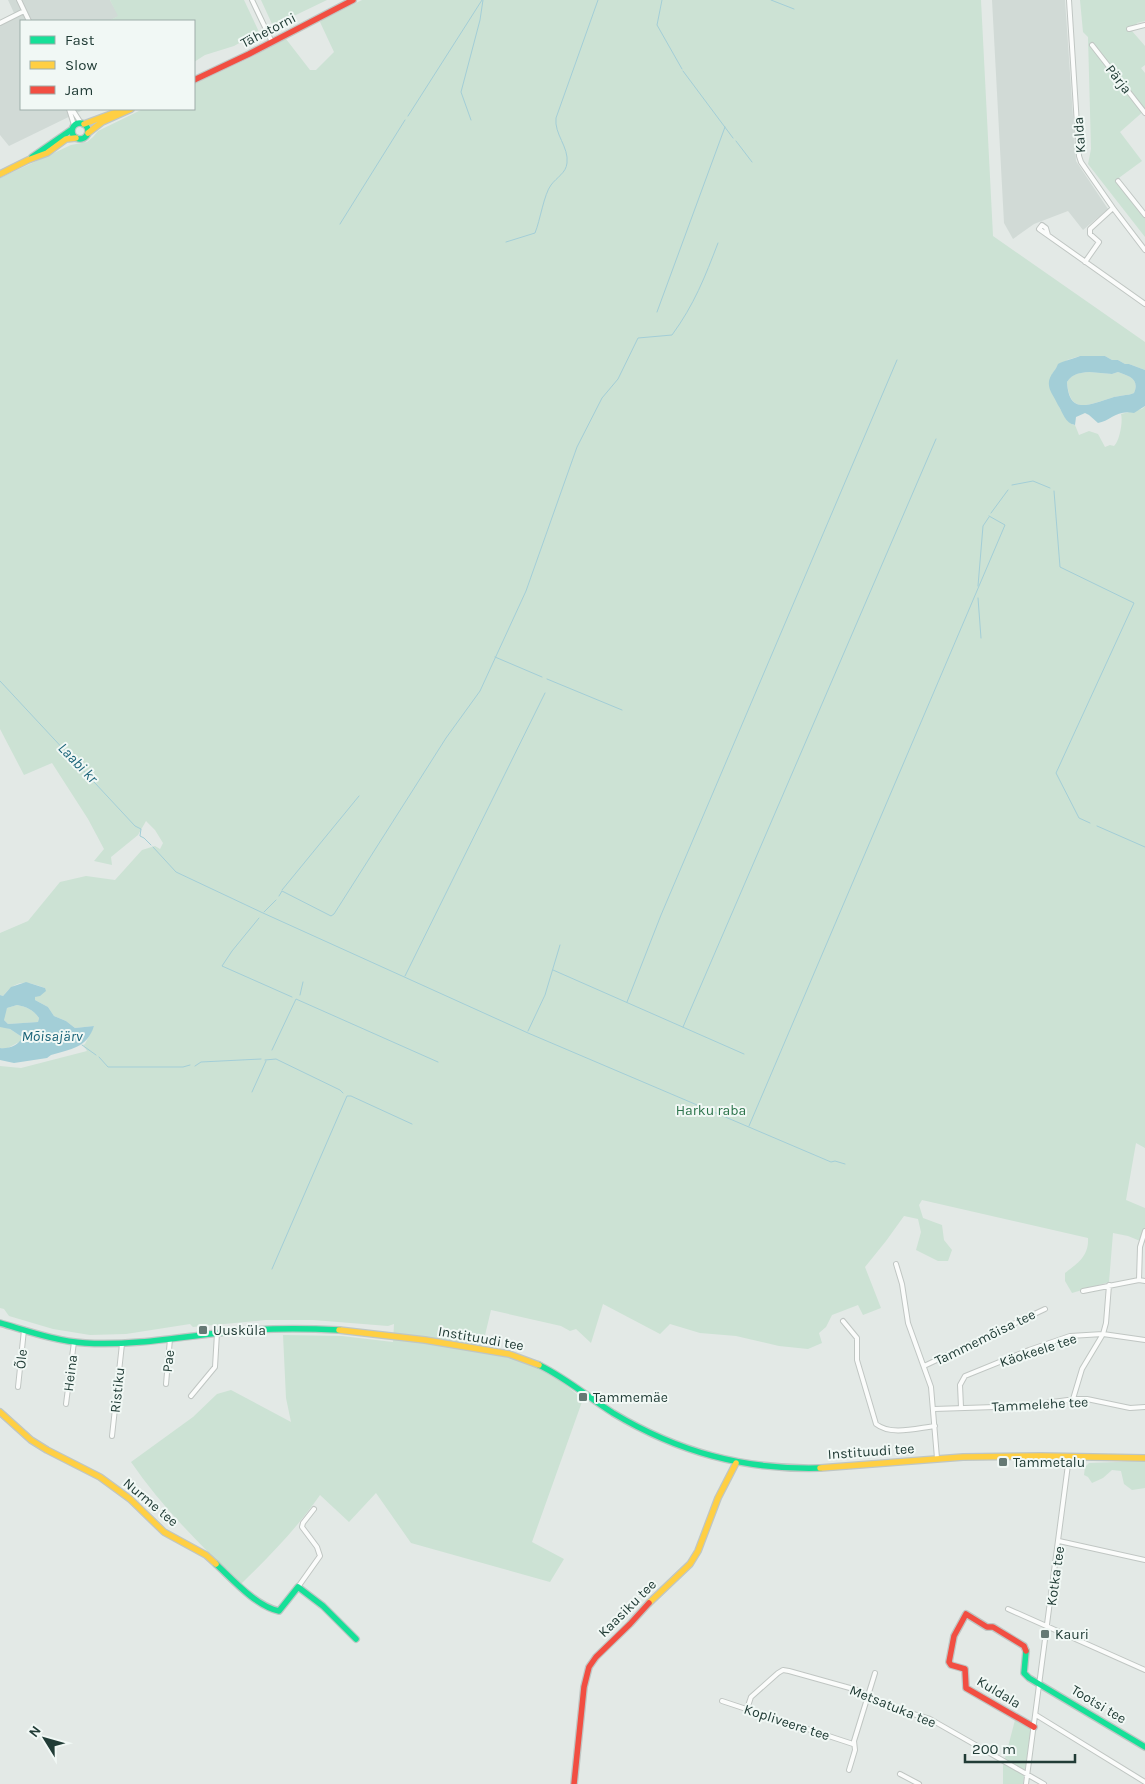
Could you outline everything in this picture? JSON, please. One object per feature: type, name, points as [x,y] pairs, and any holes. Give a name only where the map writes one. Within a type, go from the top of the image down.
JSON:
[{"type":"street","points":[[19,0],[29,20]]},
{"type":"street","points":[[252,0],[272,42]]},
{"type":"street","name":"Tähetorni","points":[[195,80],[353,0]]},
{"type":"street","name":"Kalda","points":[[1069,0],[1079,156],[1081,162],[1113,208],[1145,250]]},
{"type":"street","points":[[0,23],[24,10]]},
{"type":"street","points":[[1129,29],[1145,25]]},
{"type":"street","name":"Pärja","points":[[1092,46],[1145,113]]},
{"type":"street","points":[[71,110],[72,135],[76,138]]},
{"type":"street","points":[[72,110],[88,128],[88,133]]},
{"type":"street","points":[[0,174],[28,160],[82,123],[90,124],[108,114],[122,110]]},
{"type":"street","points":[[28,160],[47,154],[66,139],[83,138],[102,122],[129,110]]},
{"type":"street","points":[[1118,181],[1145,215]]},
{"type":"street","points":[[1086,262],[1099,242],[1090,234],[1090,229],[1113,208]]},
{"type":"street","points":[[1048,235],[1145,304]]},
{"type":"street","points":[[1139,1280],[1140,1248],[1145,1231]]},
{"type":"street","points":[[896,1264],[902,1284],[908,1323],[931,1387],[936,1458]]},
{"type":"street","points":[[1083,1291],[1139,1280],[1145,1281]]},
{"type":"street","points":[[1073,1399],[1082,1369],[1103,1334],[1106,1322],[1109,1285]]},
{"type":"street","name":"Tammemõisa tee","points":[[924,1366],[1045,1309]]},
{"type":"street","points":[[843,1322],[857,1338],[857,1360],[876,1424],[889,1431],[935,1426]]},
{"type":"street","name":"Instituudi tee","points":[[0,1323],[74,1342],[122,1344],[268,1329],[331,1330],[383,1334],[518,1356],[548,1369],[599,1403],[651,1433],[706,1455],[736,1463],[773,1467],[814,1468],[936,1458],[1145,1458]]},
{"type":"street","name":"Õle","points":[[18,1387],[24,1330]]},
{"type":"street","points":[[191,1396],[215,1367],[217,1333]]},
{"type":"street","name":"Käokeele tee","points":[[961,1407],[960,1385],[965,1376],[1070,1336],[1103,1334],[1145,1340]]},
{"type":"street","name":"Pae","points":[[166,1384],[170,1339]]},
{"type":"street","name":"Heina","points":[[66,1404],[74,1342]]},
{"type":"street","name":"Ristiku","points":[[112,1436],[122,1344]]},
{"type":"street","name":"Tammelehe tee","points":[[934,1409],[1023,1406],[1073,1399],[1087,1399],[1130,1408],[1145,1407]]},
{"type":"street","name":"Nurme tee","points":[[0,1412],[31,1440],[107,1482],[130,1499],[164,1532],[206,1555],[234,1583],[270,1609],[279,1612],[298,1588]]},
{"type":"street","name":"Kotka tee","points":[[1026,1784],[1069,1457]]},
{"type":"street","name":"Kaasiku tee","points":[[574,1784],[584,1687],[589,1667],[596,1657],[644,1608],[690,1564],[698,1551],[718,1498],[736,1463]]},
{"type":"street","points":[[314,1509],[302,1527],[317,1547],[320,1556],[298,1588],[323,1606],[356,1639]]},
{"type":"street","points":[[1059,1541],[1145,1560]]},
{"type":"street","points":[[1008,1609],[1145,1670]]},
{"type":"street","name":"Tootsi tee","points":[[965,1669],[951,1665],[948,1658],[954,1636],[966,1614],[987,1627],[993,1627],[1024,1646],[1026,1650],[1024,1673],[1145,1747]]},
{"type":"street","name":"Kuldala","points":[[965,1669],[966,1688],[1034,1727]]},
{"type":"street","name":"Metsatuka tee","points":[[747,1709],[752,1698],[783,1670],[857,1690],[883,1705],[930,1719],[1044,1784]]},
{"type":"street","points":[[849,1770],[855,1750],[853,1744],[875,1673]]},
{"type":"street","name":"Kopliveere tee","points":[[722,1701],[853,1744]]},
{"type":"street","points":[[1036,1715],[1145,1782]]},
{"type":"street","points":[[900,1774],[919,1784]]},
{"type":"shaded area","points":[[8,0],[110,0],[119,16],[111,20],[20,20],[20,110],[83,110],[9,146],[0,135],[0,20],[14,13]]},
{"type":"shaded area","points":[[992,0],[1065,0],[1076,161],[1108,209],[1083,230],[1068,211],[1034,224],[1013,239],[1004,223]]},
{"type":"green space","points":[[110,0],[244,0],[259,32],[234,46],[205,55],[195,61],[195,20],[111,20],[118,16]]},
{"type":"green space","points":[[261,0],[327,0],[273,26]]},
{"type":"green space","name":"Harku raba","points":[[362,0],[981,0],[993,236],[1145,342],[1145,370],[1105,356],[1080,356],[1067,360],[1065,363],[1060,363],[1052,374],[1060,409],[1075,425],[1079,435],[1089,431],[1098,434],[1105,447],[1114,446],[1118,439],[1122,421],[1121,414],[1142,409],[1145,406],[1145,1148],[1136,1143],[1126,1200],[1145,1208],[1145,1243],[1128,1236],[1113,1233],[1109,1282],[1072,1293],[1065,1281],[1065,1273],[1085,1254],[1088,1238],[922,1200],[919,1205],[923,1218],[942,1225],[944,1240],[952,1250],[948,1261],[938,1261],[916,1250],[921,1232],[918,1219],[904,1216],[865,1267],[881,1308],[863,1315],[858,1305],[832,1315],[826,1327],[819,1333],[822,1343],[808,1349],[779,1346],[736,1336],[700,1333],[670,1324],[660,1334],[603,1304],[591,1343],[576,1329],[570,1331],[561,1326],[491,1310],[481,1352],[538,1367],[556,1377],[583,1399],[532,1542],[564,1559],[550,1582],[411,1543],[376,1493],[349,1522],[320,1495],[283,1541],[241,1584],[183,1526],[131,1462],[193,1417],[217,1394],[231,1390],[291,1422],[286,1398],[283,1335],[342,1336],[393,1342],[394,1324],[388,1326],[313,1320],[266,1320],[193,1327],[190,1324],[126,1334],[90,1335],[53,1329],[9,1316],[4,1309],[0,1308],[0,1066],[21,1068],[87,1051],[83,1045],[94,1026],[75,1028],[66,1021],[54,1016],[48,1007],[35,1000],[35,997],[45,988],[22,983],[8,990],[3,996],[0,995],[0,933],[28,921],[60,882],[86,876],[115,880],[142,850],[155,846],[160,849],[163,843],[155,830],[146,821],[138,835],[111,857],[112,865],[94,861],[104,849],[88,819],[52,763],[24,775],[0,729],[0,178],[71,145],[87,142],[98,131],[141,110],[195,110],[195,84],[286,39],[310,70],[316,70],[334,52],[320,22]]},
{"type":"green space","points":[[1080,0],[1145,0],[1145,21],[1137,23],[1132,31],[1145,46],[1145,65],[1141,68],[1145,73],[1145,110],[1120,132],[1142,161],[1116,180],[1145,217],[1145,237],[1088,164],[1091,149],[1088,37],[1083,32]]},
{"type":"green space","points":[[1089,372],[1112,374],[1118,372],[1126,375],[1136,384],[1134,393],[1087,405],[1076,403],[1069,392],[1067,382],[1074,375]]},
{"type":"green space","points":[[17,1005],[32,1010],[39,1018],[38,1022],[8,1024],[3,1016],[7,1008]]},
{"type":"green space","points":[[2,1026],[22,1037],[21,1041],[6,1049],[0,1048],[0,1027]]},
{"type":"green space","points":[[1145,1461],[1145,1488],[1132,1490],[1124,1484],[1121,1471],[1112,1470],[1103,1478],[1092,1483],[1084,1475],[1085,1467],[1089,1463]]},
{"type":"green space","points":[[1015,1720],[1031,1728],[1023,1784],[1003,1784],[1003,1766]]},
{"type":"water","points":[[1080,356],[1105,356],[1145,370],[1145,406],[1134,413],[1118,414],[1098,423],[1085,413],[1076,417],[1075,425],[1069,422],[1051,392],[1049,380],[1058,364]],"holes":[[[1089,372],[1112,374],[1118,372],[1132,379],[1136,384],[1134,393],[1087,405],[1081,405],[1071,399],[1067,382],[1074,375]]]},
{"type":"water","name":"Mõisajärv","points":[[26,982],[45,988],[46,991],[40,996],[35,997],[35,1000],[48,1007],[54,1016],[66,1021],[75,1028],[94,1026],[91,1033],[83,1043],[47,1058],[14,1063],[0,1060],[0,1048],[13,1046],[22,1037],[10,1029],[0,1027],[0,995],[3,996],[11,987]],"holes":[[[17,1005],[34,1012],[39,1018],[38,1022],[8,1024],[4,1020],[7,1008]]]},
{"type":"waterway","points":[[408,116],[482,0]]},
{"type":"waterway","points":[[471,120],[461,92],[480,20],[483,0]]},
{"type":"waterway","points":[[506,242],[535,233],[549,189],[566,166],[566,151],[557,130],[556,118],[598,0]]},
{"type":"waterway","points":[[662,0],[657,25],[682,69]]},
{"type":"waterway","points":[[771,0],[794,9]]},
{"type":"waterway","points":[[683,71],[733,138]]},
{"type":"waterway","points":[[340,224],[405,120]]},
{"type":"waterway","points":[[657,312],[725,127]]},
{"type":"waterway","points":[[736,141],[752,162]]},
{"type":"waterway","points":[[279,896],[282,891],[331,916],[334,914],[446,738],[480,691],[526,591],[577,447],[602,398],[618,379],[638,338],[672,335],[693,302],[718,243]]},
{"type":"waterway","points":[[627,1002],[661,915],[897,360]]},
{"type":"waterway","points":[[683,1027],[936,439]]},
{"type":"waterway","points":[[1012,485],[1033,481],[1050,488]]},
{"type":"waterway","points":[[991,513],[1008,490]]},
{"type":"waterway","points":[[1054,491],[1060,567],[1134,603],[1056,773],[1079,818],[1090,823]]},
{"type":"waterway","points":[[749,1126],[1005,525],[989,516]]},
{"type":"waterway","points":[[978,586],[983,526],[989,517]]},
{"type":"waterway","points":[[978,598],[981,638]]},
{"type":"waterway","points":[[495,657],[542,677]]},
{"type":"waterway","points":[[547,679],[622,710]]},
{"type":"waterway","name":"Laabi kr","points":[[0,681],[135,826],[141,829],[140,836],[151,845]]},
{"type":"waterway","points":[[405,976],[545,693]]},
{"type":"waterway","points":[[282,890],[359,796]]},
{"type":"waterway","points":[[1097,826],[1145,847]]},
{"type":"waterway","points":[[153,847],[176,872],[263,913],[528,1033],[831,1162],[835,1161],[845,1164]]},
{"type":"waterway","points":[[264,912],[276,900]]},
{"type":"waterway","points":[[259,918],[222,966],[292,997]]},
{"type":"waterway","points":[[528,1031],[545,995],[560,945]]},
{"type":"waterway","points":[[553,970],[744,1054]]},
{"type":"waterway","points":[[300,995],[303,982]]},
{"type":"waterway","points":[[272,1050],[296,999],[438,1062]]},
{"type":"waterway","points":[[82,1045],[96,1055]]},
{"type":"waterway","points":[[99,1057],[108,1067],[183,1067],[190,1065]]},
{"type":"waterway","points":[[195,1066],[201,1062],[261,1059]]},
{"type":"waterway","points":[[265,1060],[276,1059],[343,1093]]},
{"type":"waterway","points":[[252,1092],[266,1061]]},
{"type":"waterway","points":[[272,1269],[347,1096],[351,1096],[412,1124]]},
{"type":"traffic: fast","points":[[77,123],[83,123],[88,128],[88,131],[86,137],[77,139],[72,134],[72,128],[77,123]]},
{"type":"traffic: fast","points":[[32,157],[71,130]]},
{"type":"traffic: fast","points":[[0,1323],[63,1340],[104,1344],[142,1342],[249,1330],[339,1330]]},
{"type":"traffic: fast","points":[[539,1365],[637,1427],[687,1448],[738,1462],[792,1468],[820,1468]]},
{"type":"traffic: fast","points":[[216,1564],[253,1598],[279,1611],[298,1587],[323,1606],[356,1639]]},
{"type":"traffic: fast","points":[[1026,1651],[1024,1673],[1029,1678],[1145,1747]]},
{"type":"traffic: slow","points":[[88,133],[102,122],[129,110]]},
{"type":"traffic: slow","points":[[84,124],[119,111]]},
{"type":"traffic: slow","points":[[0,174],[47,153],[66,139],[76,138]]},
{"type":"traffic: slow","points":[[339,1330],[425,1340],[509,1354],[539,1365]]},
{"type":"traffic: slow","points":[[0,1412],[31,1440],[100,1477],[130,1499],[164,1532],[206,1555],[216,1564]]},
{"type":"traffic: slow","points":[[820,1468],[963,1457],[1145,1458]]},
{"type":"traffic: slow","points":[[649,1603],[690,1564],[698,1551],[718,1498],[736,1463]]},
{"type":"traffic: jam","points":[[195,80],[353,0]]},
{"type":"traffic: jam","points":[[574,1784],[584,1687],[589,1667],[596,1657],[649,1603]]},
{"type":"traffic: jam","points":[[1026,1651],[1024,1646],[993,1627],[987,1627],[966,1614],[954,1636],[949,1662],[951,1665],[965,1669],[966,1688],[1034,1727]]},
{"type":"place","name":"Uusküla","points":[[203,1330]]},
{"type":"place","name":"Tammemäe","points":[[583,1397]]},
{"type":"place","name":"Tammetalu","points":[[1003,1462]]},
{"type":"place","name":"Kauri","points":[[1045,1634]]}]
